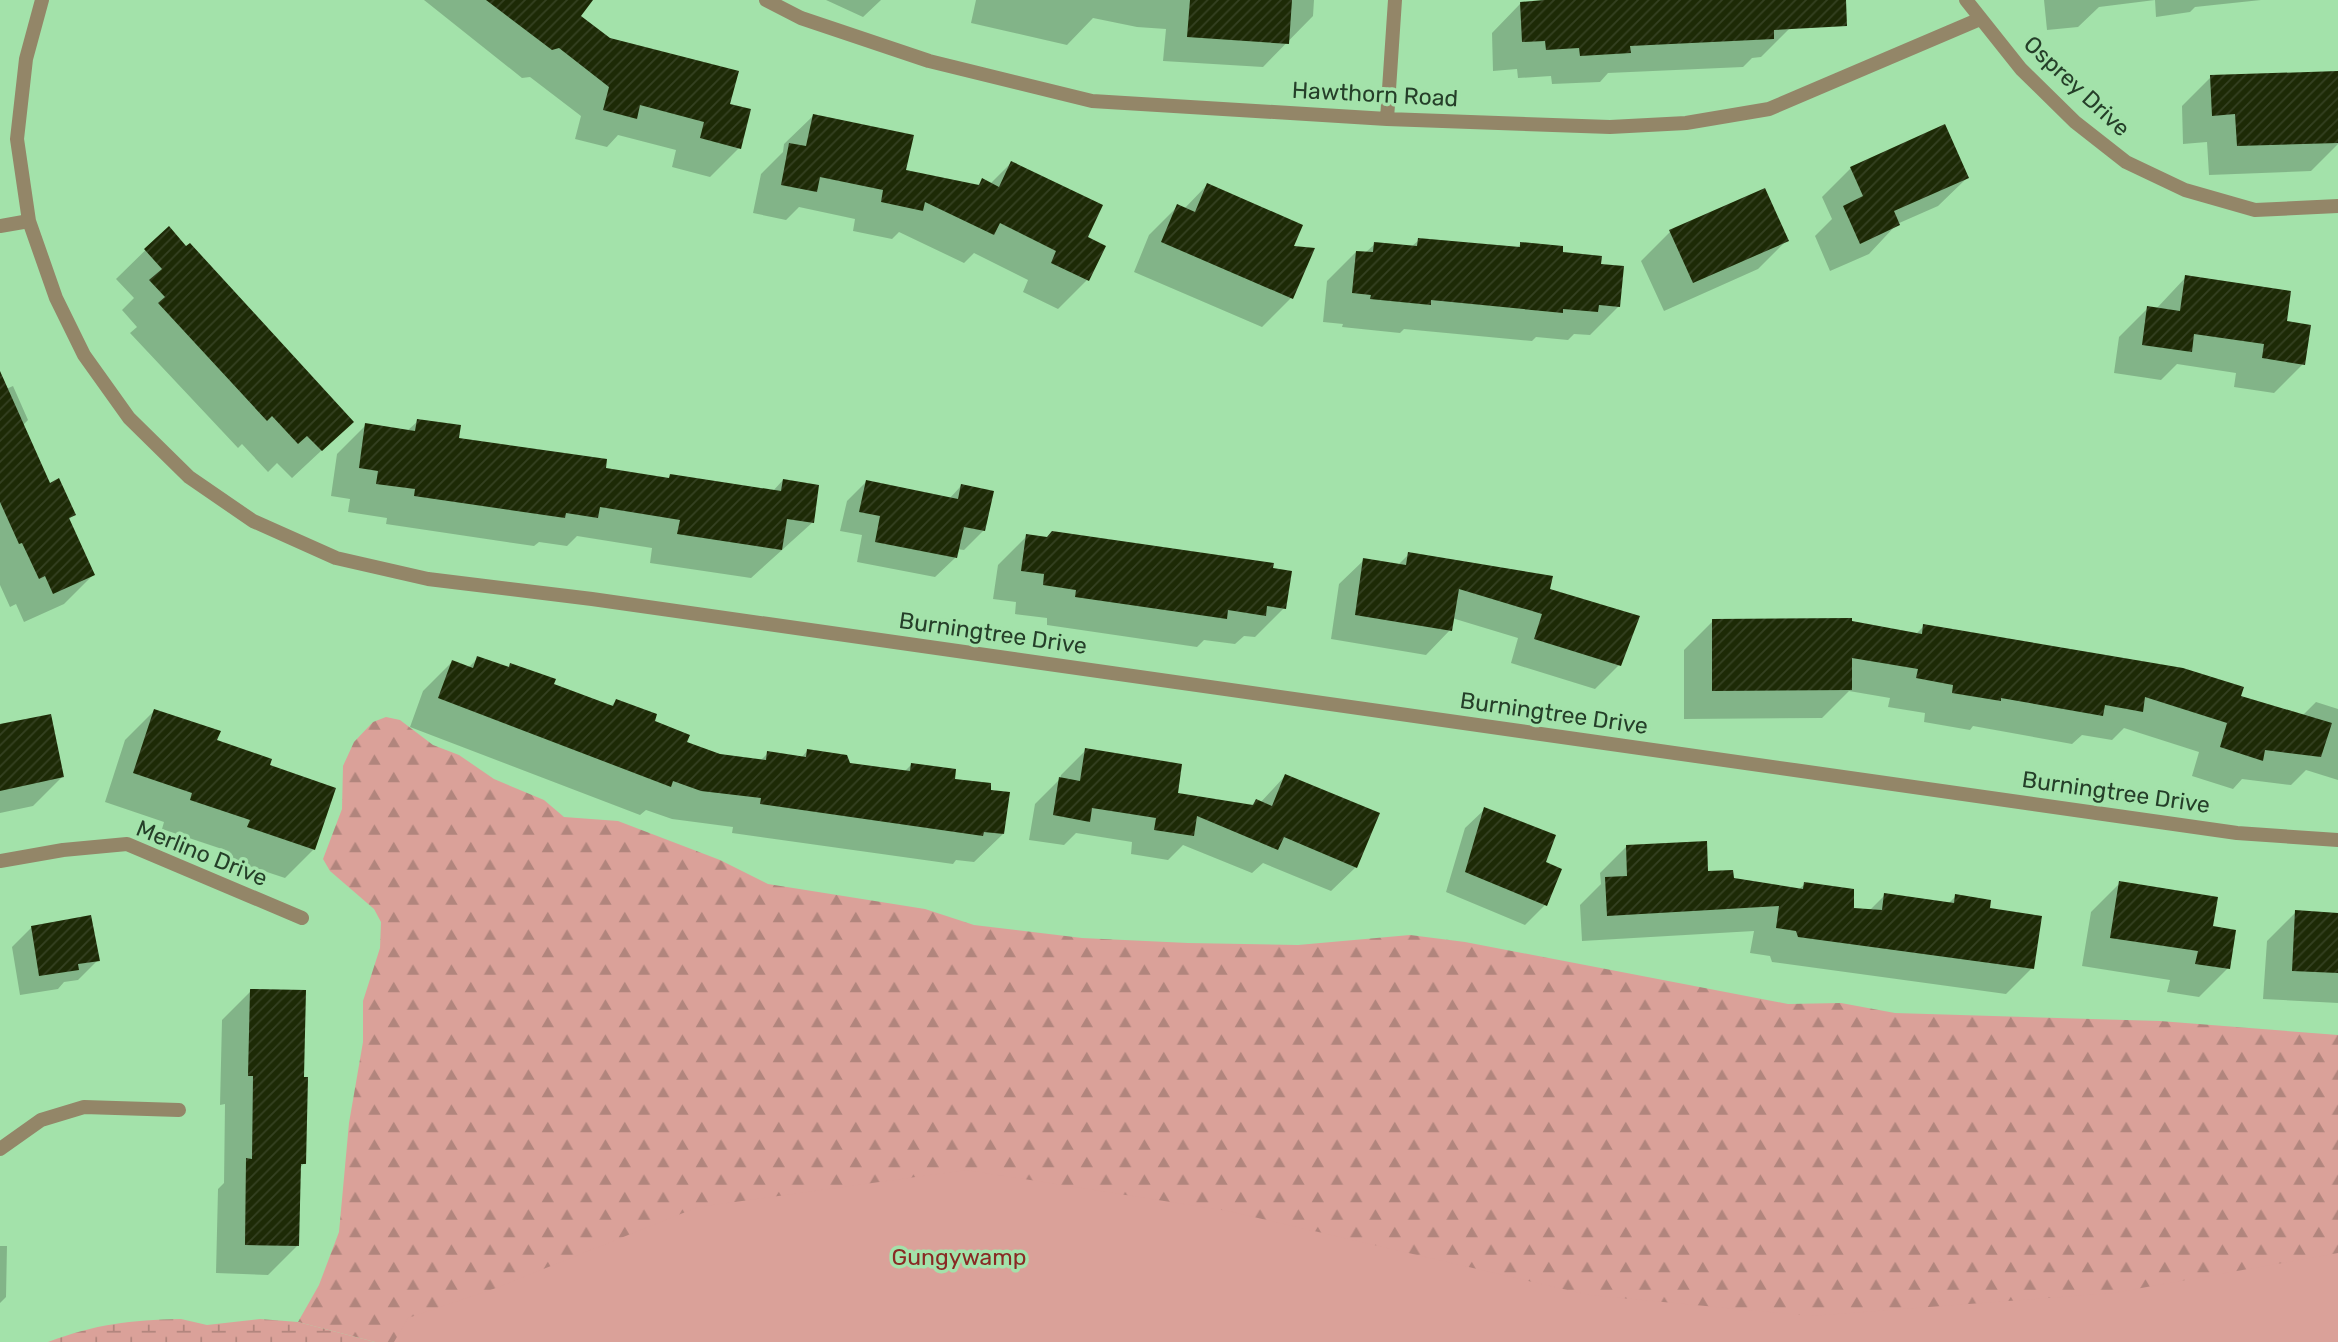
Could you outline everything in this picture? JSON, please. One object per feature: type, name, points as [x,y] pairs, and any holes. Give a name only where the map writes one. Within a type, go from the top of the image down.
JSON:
[{"type":"street","name":"Burningtree Drive","points":[[42,0],[26,59],[17,139],[29,221],[56,298],[84,355],[129,418],[189,477],[253,521],[336,558],[428,579],[606,601],[2237,833],[2338,840]]},
{"type":"street","name":"Hawthorn Road","points":[[766,0],[801,18],[929,61],[1093,101],[1387,119],[1610,127],[1686,122],[1769,109],[1980,19]]},
{"type":"street","points":[[1387,119],[1395,0]]},
{"type":"street","name":"Osprey Drive","points":[[1966,0],[2021,69],[2075,122],[2126,162],[2185,190],[2255,210],[2338,206]]},
{"type":"street","points":[[0,226],[29,221]]},
{"type":"street","name":"Merlino Drive","points":[[0,861],[64,850],[127,844],[302,918]]},
{"type":"street","points":[[0,1149],[41,1120],[84,1107],[179,1110]]},
{"type":"green space","points":[[386,717],[400,720],[433,745],[459,755],[494,779],[544,800],[564,817],[618,821],[720,860],[768,884],[925,909],[974,925],[1082,938],[1188,943],[1298,945],[1410,935],[1465,942],[1788,1004],[1841,1003],[1895,1013],[2160,1021],[2338,1035],[2338,1287],[2113,1324],[375,1342],[298,1322],[319,1285],[339,1232],[349,1123],[363,1042],[363,1001],[380,948],[381,922],[374,909],[330,871],[323,859],[342,809],[343,766],[354,742],[373,722]]},
{"type":"green space","name":"Gungywamp","points":[[966,1170],[1228,1211],[1589,1295],[1811,1316],[2113,1293],[2338,1253],[2338,1342],[394,1342],[408,1318],[496,1288],[698,1207]]},
{"type":"green space","points":[[181,1319],[207,1325],[260,1319],[298,1322],[375,1342],[48,1342],[113,1324]]},
{"type":"building","points":[[486,0],[593,0],[581,16],[610,38],[739,71],[730,104],[751,109],[741,149],[700,138],[704,122],[640,105],[637,119],[603,110],[609,87],[559,48],[552,50]]},
{"type":"building","points":[[1190,0],[1292,0],[1289,44],[1187,37]]},
{"type":"building","points":[[1846,0],[1847,26],[1774,30],[1774,39],[1630,46],[1631,53],[1580,56],[1579,48],[1546,50],[1545,41],[1522,42],[1520,2]]},
{"type":"building","points":[[2338,71],[2338,143],[2237,146],[2235,114],[2212,116],[2210,75]]},
{"type":"building","points":[[813,114],[914,135],[906,170],[979,185],[982,178],[999,187],[1011,161],[1103,205],[1088,237],[1106,246],[1089,281],[1051,263],[1056,251],[1000,223],[994,235],[925,202],[923,211],[881,202],[883,190],[820,177],[817,192],[781,185],[789,143],[806,146]]},
{"type":"building","points":[[1945,124],[1969,178],[1894,211],[1900,225],[1860,244],[1843,206],[1863,196],[1850,167]]},
{"type":"building","points":[[1207,183],[1303,225],[1294,246],[1315,248],[1293,299],[1161,242],[1177,204],[1195,212]]},
{"type":"building","points":[[1765,188],[1789,241],[1693,283],[1669,230]]},
{"type":"building","points":[[169,226],[186,246],[190,243],[354,422],[322,451],[307,436],[298,444],[272,416],[267,421],[158,303],[165,297],[149,280],[162,269],[144,249]]},
{"type":"building","points":[[1418,238],[1520,247],[1520,242],[1563,246],[1563,252],[1602,256],[1601,264],[1624,266],[1620,307],[1599,305],[1598,312],[1563,309],[1563,313],[1431,300],[1431,305],[1370,299],[1371,295],[1352,293],[1356,251],[1373,252],[1374,242],[1417,246]]},
{"type":"building","points":[[2185,275],[2291,291],[2287,321],[2311,325],[2305,365],[2262,358],[2264,344],[2194,334],[2192,352],[2142,345],[2147,306],[2180,311]]},
{"type":"building","points":[[0,371],[50,483],[59,478],[76,515],[69,518],[95,575],[53,594],[45,576],[39,579],[0,502]]},
{"type":"building","points":[[417,419],[461,425],[459,438],[607,459],[606,468],[669,478],[670,474],[781,491],[783,479],[819,485],[814,523],[787,519],[782,550],[677,534],[680,520],[600,507],[598,518],[566,513],[565,518],[414,496],[415,489],[376,484],[378,471],[359,468],[365,423],[415,431]]},
{"type":"building","points":[[866,480],[958,499],[961,484],[994,491],[985,531],[964,527],[957,558],[875,542],[880,516],[859,512]]},
{"type":"building","points":[[1052,531],[1274,563],[1273,568],[1292,571],[1286,609],[1267,606],[1266,616],[1228,610],[1227,619],[1075,597],[1076,590],[1043,585],[1044,574],[1021,571],[1026,534],[1047,537]]},
{"type":"building","points":[[1408,552],[1553,576],[1550,589],[1640,616],[1621,666],[1534,639],[1542,614],[1459,589],[1452,631],[1355,615],[1363,558],[1406,565]]},
{"type":"building","points":[[1852,618],[1852,621],[1922,634],[1923,624],[2183,668],[2244,687],[2241,696],[2332,723],[2321,757],[2265,750],[2263,761],[2220,747],[2227,723],[2145,697],[2143,712],[2105,705],[2103,716],[2001,698],[2001,701],[1952,693],[1953,685],[1916,678],[1918,669],[1852,658],[1852,690],[1712,691],[1712,619]]},
{"type":"building","points":[[477,656],[509,667],[510,663],[556,679],[554,684],[613,706],[616,699],[657,714],[655,721],[690,735],[687,742],[720,754],[766,760],[767,751],[806,757],[807,749],[847,755],[850,763],[910,771],[911,763],[956,769],[955,779],[991,783],[991,790],[1010,792],[1004,834],[984,832],[983,836],[760,804],[761,798],[701,791],[673,781],[671,787],[438,698],[452,660],[473,668]]},
{"type":"building","points":[[154,709],[221,731],[217,740],[272,759],[270,765],[336,788],[315,850],[247,827],[250,820],[190,800],[192,793],[133,773]]},
{"type":"building","points":[[51,714],[64,777],[0,791],[0,724]]},
{"type":"building","points":[[1085,748],[1182,764],[1178,793],[1253,805],[1256,799],[1272,806],[1285,774],[1380,813],[1357,868],[1284,837],[1278,850],[1197,816],[1194,836],[1154,830],[1156,818],[1092,808],[1090,822],[1053,815],[1059,777],[1080,781]]},
{"type":"building","points":[[1484,807],[1556,835],[1546,862],[1562,869],[1547,906],[1465,872]]},
{"type":"building","points":[[1707,841],[1708,871],[1733,870],[1734,878],[1803,889],[1804,882],[1854,889],[1854,908],[1882,910],[1884,893],[1954,903],[1955,894],[1991,900],[1990,908],[2042,916],[2034,969],[1798,937],[1796,931],[1776,928],[1779,906],[1607,916],[1605,877],[1627,876],[1626,845]]},
{"type":"building","points":[[2119,881],[2218,897],[2213,926],[2236,930],[2230,969],[2195,964],[2198,951],[2110,938]]},
{"type":"building","points":[[2295,910],[2338,913],[2338,973],[2292,971]]},
{"type":"building","points":[[91,915],[100,961],[78,964],[79,970],[39,976],[31,926]]},
{"type":"building","points":[[250,989],[306,990],[306,1164],[301,1164],[299,1246],[245,1245],[246,1158],[252,1159],[253,1076],[248,1076]]}]
